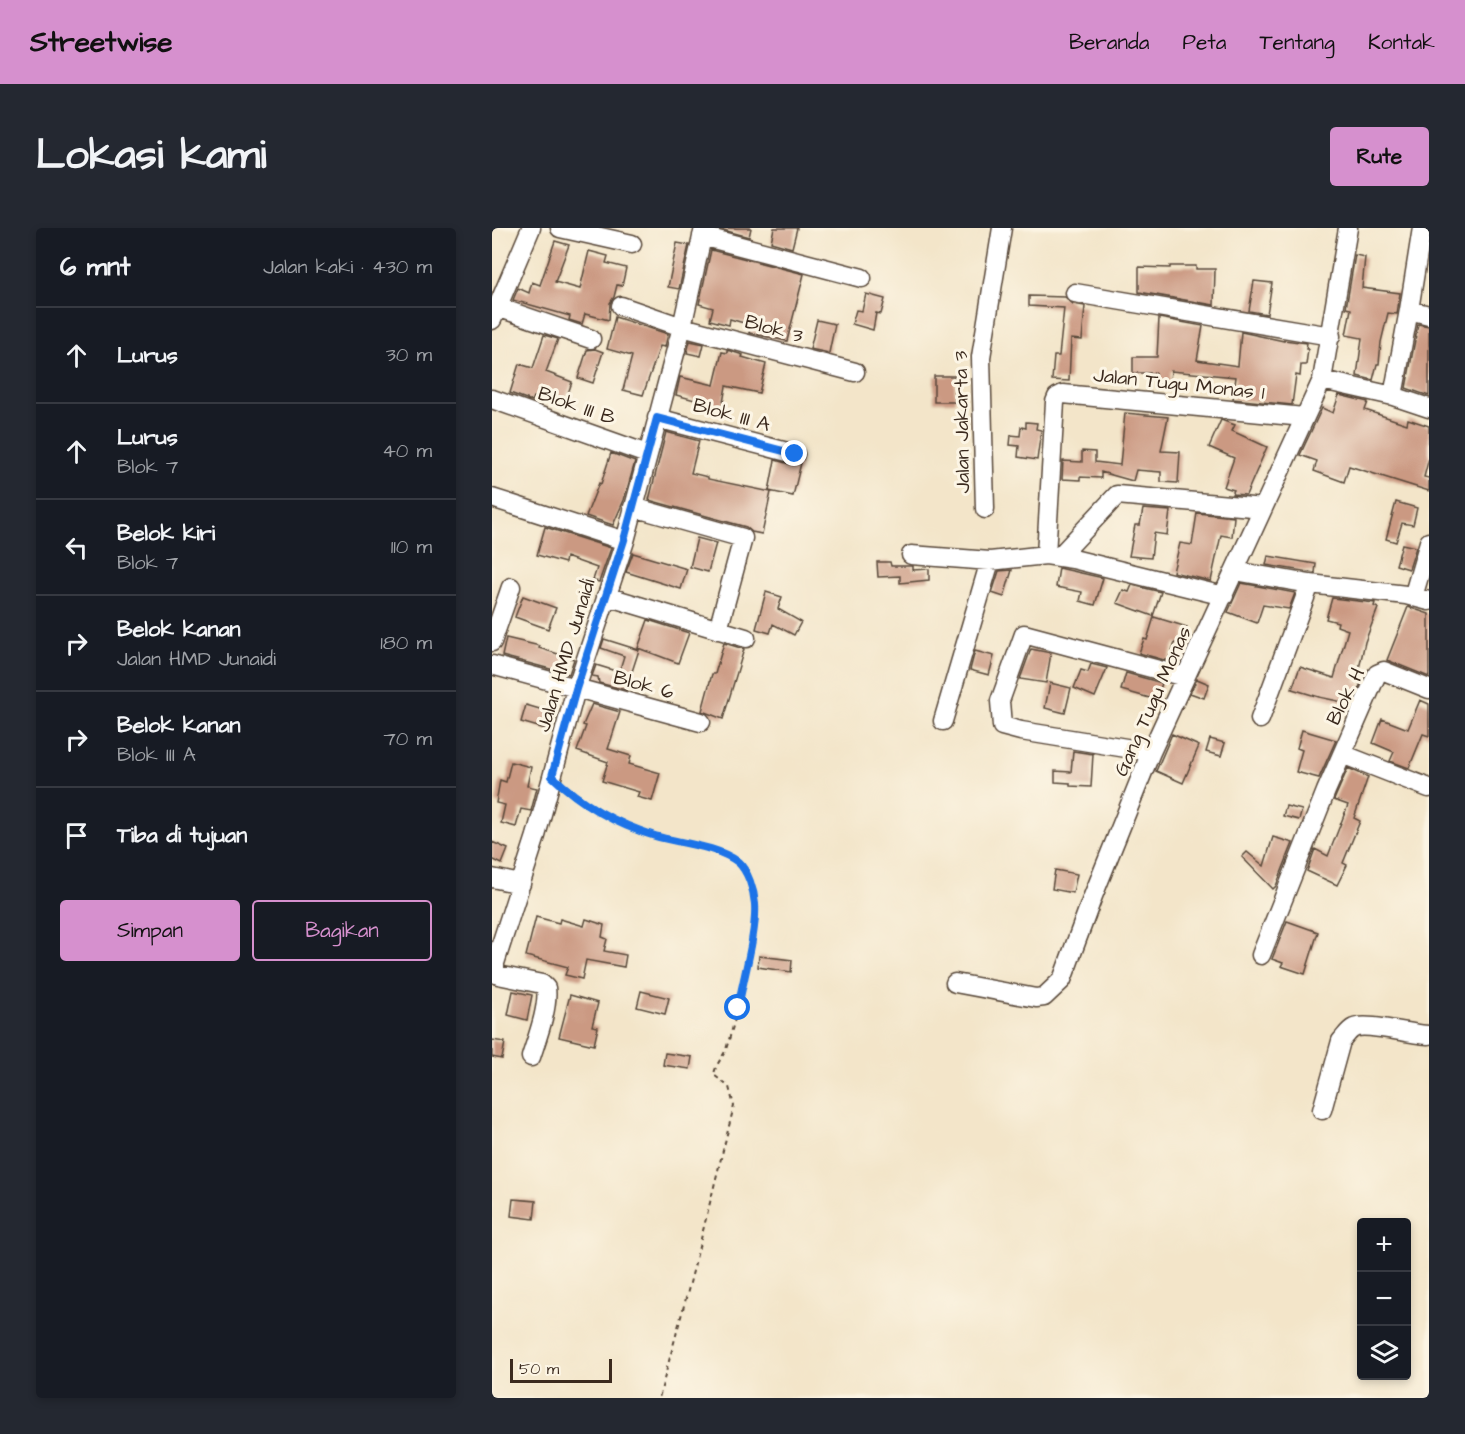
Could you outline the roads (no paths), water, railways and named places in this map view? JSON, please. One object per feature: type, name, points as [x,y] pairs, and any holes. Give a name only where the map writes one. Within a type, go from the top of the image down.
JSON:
[{"type":"street","points":[[531,228],[494,313],[591,339]]},
{"type":"street","points":[[560,228],[632,244]]},
{"type":"street","name":"Jalan Jakarta 3","points":[[985,509],[981,357],[1002,228]]},
{"type":"street","name":"Gang Tugu Monas","points":[[955,983],[1036,998],[1044,997],[1062,980],[1151,752],[1322,380],[1348,228]]},
{"type":"street","points":[[1393,396],[1422,228]]},
{"type":"street","points":[[703,232],[862,278]]},
{"type":"street","name":"Jalan HMD Junaidi","points":[[531,1057],[547,994],[546,988],[542,984],[498,975],[495,963],[536,836],[576,689],[624,540],[682,327],[703,232]]},
{"type":"street","points":[[1075,293],[1331,336]]},
{"type":"street","name":"Blok 3","points":[[621,306],[682,327],[855,372]]},
{"type":"street","points":[[1409,310],[1429,315]]},
{"type":"street","points":[[1322,380],[1393,396],[1429,408]]},
{"type":"street","name":"Jalan Tugu Monas 1","points":[[1053,556],[1055,402],[1057,397],[1063,394],[1304,417]]},
{"type":"street","name":"Blok III B","points":[[492,399],[647,454]]},
{"type":"street","name":"Blok III A","points":[[657,418],[795,454]]},
{"type":"street","points":[[1053,556],[1117,495],[1263,508]]},
{"type":"street","points":[[492,498],[624,540]]},
{"type":"street","points":[[633,507],[743,538],[718,630]]},
{"type":"street","points":[[1235,571],[1421,599],[1429,542]]},
{"type":"street","points":[[911,555],[990,561],[1053,556],[1224,596]]},
{"type":"street","points":[[943,721],[990,561]]},
{"type":"street","points":[[1260,719],[1310,584]]},
{"type":"street","points":[[492,642],[511,587]]},
{"type":"street","points":[[606,596],[746,638]]},
{"type":"street","points":[[1151,752],[1002,726],[1000,701],[1024,634],[1185,677]]},
{"type":"street","name":"Blok 6","points":[[492,665],[701,722]]},
{"type":"street","name":"Blok H","points":[[1261,956],[1342,754],[1377,674],[1384,671],[1429,689]]},
{"type":"street","points":[[1342,754],[1429,788]]},
{"type":"street","points":[[492,878],[521,884]]},
{"type":"street","points":[[1322,1110],[1341,1041],[1347,1033],[1356,1027],[1369,1027],[1429,1035]]}]
